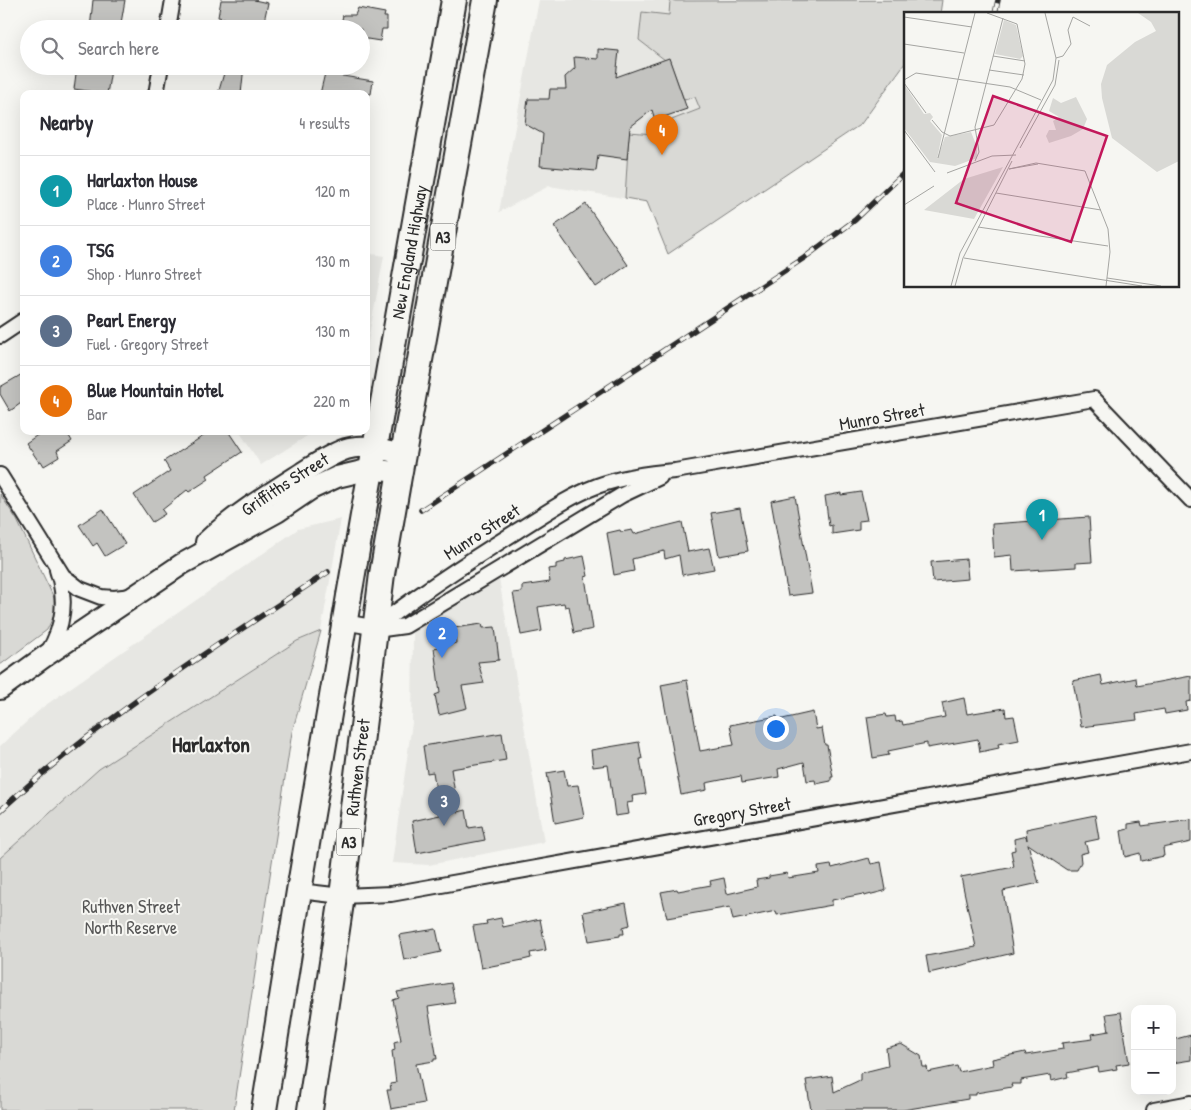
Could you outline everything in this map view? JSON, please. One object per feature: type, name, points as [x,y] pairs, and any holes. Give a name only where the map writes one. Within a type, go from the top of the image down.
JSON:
[{"type":"highway","name":"New England Highway","points":[[365,504],[454,0]]},
{"type":"highway","name":"New England Highway","points":[[400,470],[485,0]]},
{"type":"highway","name":"Ruthven Street","points":[[310,1110],[342,896],[382,574],[400,470]]},
{"type":"highway","name":"Ruthven Street","points":[[264,1110],[365,504]]},
{"type":"main road","name":"Griffiths Street","points":[[0,689],[182,564],[277,512],[321,484],[373,458],[400,470]]},
{"type":"street","points":[[170,20],[173,0]]},
{"type":"street","points":[[157,90],[159,75]]},
{"type":"street","points":[[0,336],[20,323]]},
{"type":"street","name":"Munro Street","points":[[376,628],[404,605],[476,557],[577,495],[596,487],[635,476],[675,471],[1094,399],[1191,500]]},
{"type":"street","name":"Munro Street","points":[[344,622],[391,629],[411,623],[622,495],[675,471]]},
{"type":"street","points":[[0,475],[56,567],[71,583],[89,594],[114,598],[138,594]]},
{"type":"street","points":[[44,657],[59,631],[62,617],[63,592],[56,567]]},
{"type":"street","name":"Gregory Street","points":[[299,891],[342,896],[391,894],[1191,751]]},
{"type":"street","points":[[1154,1110],[1191,1103]]},
{"type":"shaded area","points":[[539,0],[942,0],[940,12],[904,12],[904,64],[861,124],[668,254],[647,202],[549,186],[499,212]]},
{"type":"shaded area","points":[[370,254],[384,256],[370,331]]},
{"type":"shaded area","points":[[242,435],[309,435],[261,465]]},
{"type":"shaded area","points":[[341,519],[321,631],[297,641],[99,769],[0,858],[0,746],[43,707],[298,529]]},
{"type":"shaded area","points":[[499,579],[544,842],[429,865],[392,863],[412,723],[413,631]]},
{"type":"green space","points":[[670,0],[942,0],[940,12],[904,12],[904,64],[861,124],[668,254],[647,202],[625,198],[629,132],[654,134],[656,126],[700,109],[695,97],[684,100],[669,59],[665,60],[639,40],[642,12],[669,15]]},
{"type":"green space","points":[[0,494],[17,520],[54,598],[55,613],[47,630],[0,665]]},
{"type":"green space","name":"Ruthven Street North Reserve","points":[[321,631],[292,732],[234,1110],[0,1110],[0,858],[99,769],[297,641]]},
{"type":"building","points":[[93,0],[125,0],[122,20],[91,20]]},
{"type":"building","points":[[221,0],[254,0],[268,3],[264,20],[233,20],[218,17]]},
{"type":"building","points":[[358,8],[385,13],[387,29],[382,29],[380,41],[370,39],[370,20],[342,20],[343,15],[355,15]]},
{"type":"building","points":[[598,49],[619,51],[616,77],[669,58],[687,109],[655,120],[652,110],[630,127],[627,159],[598,155],[596,171],[540,166],[543,134],[525,124],[528,99],[549,99],[550,89],[566,89],[565,77],[575,68],[574,57],[598,59]]},
{"type":"building","points":[[76,75],[110,75],[108,90],[74,89]]},
{"type":"building","points":[[223,75],[243,75],[241,90],[219,90]]},
{"type":"building","points":[[325,75],[337,75],[373,81],[371,94],[370,90],[321,90]]},
{"type":"building","points":[[586,204],[628,265],[596,287],[554,226]]},
{"type":"building","points":[[20,375],[20,404],[10,411],[0,394],[0,387]]},
{"type":"building","points":[[37,435],[68,435],[72,441],[57,451],[59,457],[44,466],[26,443]]},
{"type":"building","points":[[205,435],[231,435],[242,452],[207,475],[209,479],[189,492],[187,490],[162,510],[165,514],[152,522],[134,495],[170,471],[164,461]]},
{"type":"building","points":[[861,492],[867,520],[859,521],[859,530],[832,534],[832,525],[829,526],[825,496]]},
{"type":"building","points":[[795,496],[812,593],[788,596],[771,501]]},
{"type":"building","points":[[740,508],[748,551],[719,556],[711,513]]},
{"type":"building","points":[[103,509],[125,544],[105,556],[97,543],[93,546],[79,525]]},
{"type":"building","points":[[1089,517],[1092,562],[1076,563],[1076,567],[1013,571],[1012,555],[994,557],[992,524]]},
{"type":"building","points":[[682,522],[688,552],[709,548],[714,569],[682,575],[679,555],[665,559],[664,551],[632,559],[634,571],[614,575],[607,533],[632,530],[634,534]]},
{"type":"building","points":[[584,556],[588,576],[585,577],[593,629],[574,633],[569,606],[565,607],[564,603],[538,607],[542,631],[521,635],[513,593],[522,592],[522,586],[550,582],[548,569],[556,568],[556,564],[565,562],[565,560]]},
{"type":"building","points":[[966,559],[968,579],[933,582],[931,562]]},
{"type":"building","points":[[482,624],[483,628],[495,627],[499,660],[478,662],[484,683],[462,686],[467,708],[439,715],[435,695],[440,693],[434,648],[456,643],[454,628]]},
{"type":"building","points":[[1101,675],[1103,685],[1136,678],[1137,686],[1191,676],[1191,701],[1186,702],[1187,710],[1165,714],[1164,709],[1136,714],[1137,720],[1081,727],[1073,681]]},
{"type":"building","points":[[687,680],[700,751],[734,745],[730,725],[777,716],[778,720],[813,712],[816,729],[822,728],[825,745],[827,745],[833,777],[831,777],[831,781],[816,784],[815,780],[807,781],[804,762],[778,769],[779,777],[742,783],[741,776],[706,783],[707,790],[681,795],[661,685]]},
{"type":"building","points":[[964,698],[967,714],[1005,708],[1006,717],[1014,716],[1019,740],[998,744],[999,748],[980,752],[978,739],[927,748],[927,743],[888,751],[889,755],[873,758],[867,717],[886,714],[887,717],[895,716],[896,722],[902,721],[903,725],[945,717],[942,703]]},
{"type":"building","points":[[502,733],[506,760],[451,769],[458,812],[466,810],[469,828],[482,826],[485,840],[417,853],[412,821],[440,815],[433,772],[427,773],[423,746]]},
{"type":"building","points":[[639,742],[646,794],[632,796],[633,802],[627,803],[629,814],[615,816],[608,765],[593,767],[591,750]]},
{"type":"building","points":[[564,770],[567,786],[578,785],[584,817],[555,823],[547,773]]},
{"type":"building","points":[[1095,815],[1099,839],[1085,842],[1088,852],[1080,854],[1081,862],[1077,870],[1067,870],[1028,844],[1039,883],[1003,891],[1013,953],[929,973],[926,956],[976,947],[961,877],[1014,867],[1011,851],[1015,850],[1014,839],[1026,836],[1027,840],[1026,829]]},
{"type":"building","points":[[1191,819],[1191,842],[1163,848],[1164,856],[1141,861],[1140,853],[1125,857],[1121,831],[1128,829],[1128,824],[1141,822],[1142,826]]},
{"type":"building","points":[[869,858],[871,864],[881,862],[886,890],[864,896],[863,894],[832,900],[832,905],[777,915],[776,911],[733,920],[730,907],[667,918],[661,892],[711,885],[710,881],[724,878],[727,894],[757,887],[756,880],[769,878],[769,876],[787,873],[788,878],[819,873],[818,867],[831,865],[832,868]]},
{"type":"building","points":[[626,903],[630,925],[623,927],[624,934],[589,941],[583,912]]},
{"type":"building","points":[[501,918],[503,927],[540,919],[546,950],[530,953],[531,958],[481,968],[473,926],[487,924],[486,921]]},
{"type":"building","points":[[436,929],[441,952],[404,960],[399,935]]},
{"type":"building","points":[[451,983],[455,1003],[428,1007],[437,1059],[416,1064],[424,1103],[391,1109],[387,1090],[391,1090],[390,1084],[396,1083],[392,1051],[395,1050],[394,1042],[401,1040],[393,1000],[399,998],[397,992]]},
{"type":"building","points":[[1121,1012],[1129,1063],[1116,1065],[1117,1069],[1099,1072],[1098,1067],[1067,1073],[1068,1077],[1051,1081],[1050,1075],[1021,1080],[1021,1084],[1011,1084],[1012,1087],[968,1095],[968,1099],[903,1110],[811,1110],[806,1080],[832,1076],[834,1092],[860,1080],[860,1073],[888,1066],[886,1048],[901,1044],[921,1056],[923,1067],[927,1067],[928,1072],[957,1066],[959,1072],[993,1065],[992,1059],[1025,1052],[1026,1055],[1063,1049],[1062,1043],[1093,1039],[1092,1034],[1109,1031],[1106,1014]]},
{"type":"building","points":[[1191,1035],[1191,1060],[1176,1062],[1176,1039]]},
{"type":"railway","points":[[995,12],[998,0]]},
{"type":"railway","points":[[421,510],[804,258],[855,220],[904,173]]},
{"type":"railway","points":[[0,811],[38,777],[118,714],[201,656],[328,572]]},
{"type":"place","name":"Blue Mountain Hotel","points":[[662,155]]},
{"type":"place","name":"Harlaxton House","points":[[1042,540]]},
{"type":"place","name":"TSG","points":[[442,658]]},
{"type":"place","name":"Pearl Energy","points":[[444,826]]},
{"type":"district","name":"Harlaxton","points":[[211,744]]}]
